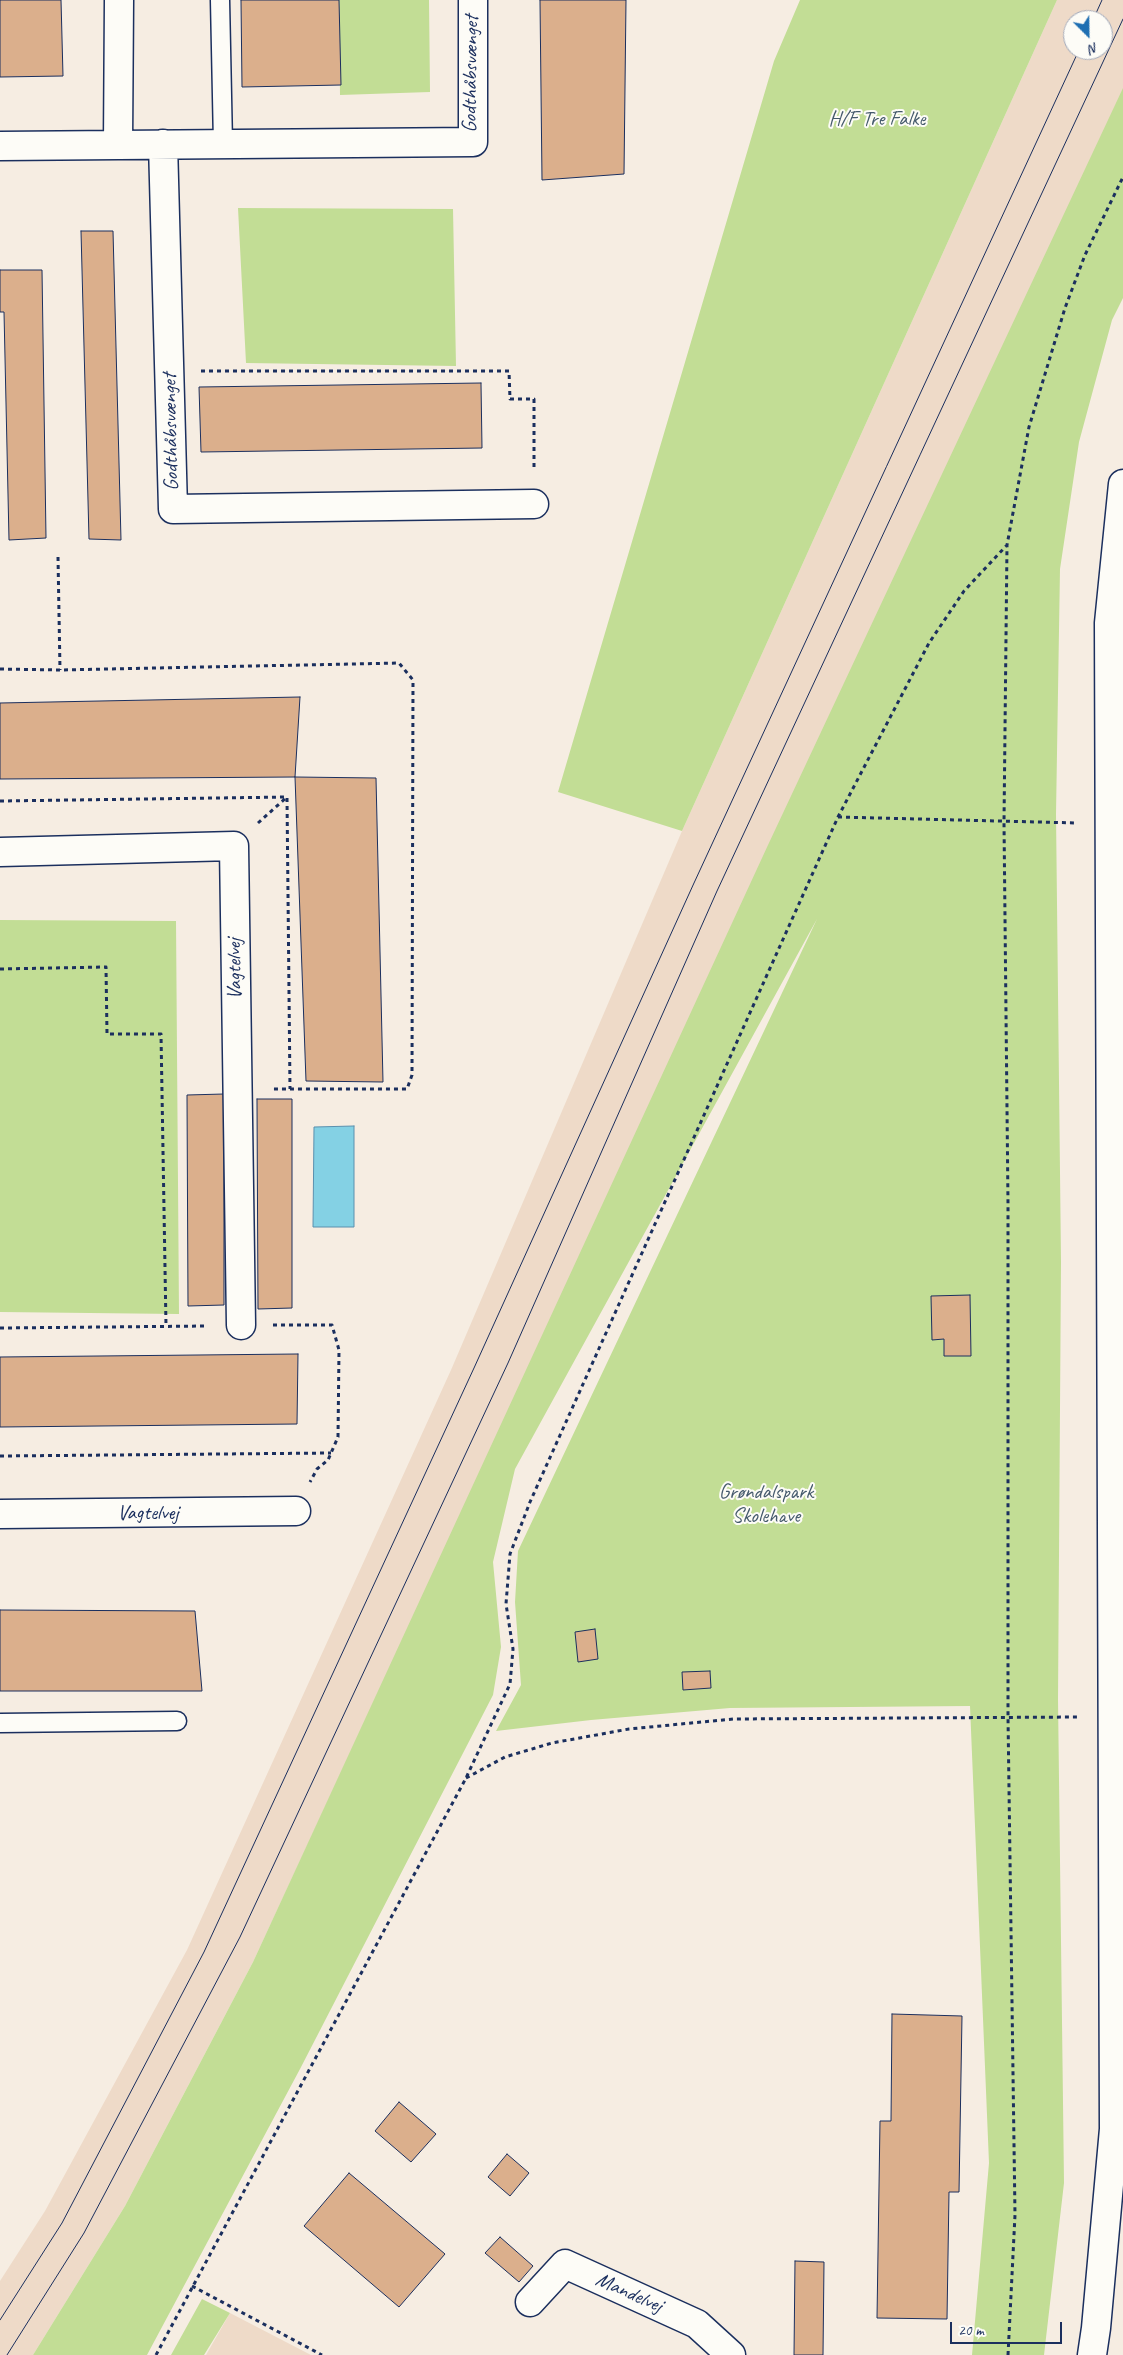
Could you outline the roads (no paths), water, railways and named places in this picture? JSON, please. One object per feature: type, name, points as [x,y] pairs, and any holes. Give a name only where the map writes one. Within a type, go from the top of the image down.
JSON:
[{"type":"street","points":[[118,144],[119,0]]},
{"type":"street","name":"Godthåbsvænget","points":[[0,146],[473,142],[473,0]]},
{"type":"street","name":"Godthåbsvænget","points":[[164,144],[173,509],[534,504]]},
{"type":"street","points":[[1092,2355],[1114,2129],[1118,1717],[1117,823],[1109,623],[1123,484]]},
{"type":"street","name":"Vagtelvej","points":[[0,852],[234,846],[241,1325]]},
{"type":"street","name":"Vagtelvej","points":[[0,1514],[296,1511]]},
{"type":"street","name":"Mandelvej","points":[[530,2302],[565,2264],[697,2324],[731,2355]]},
{"type":"lane","points":[[220,0],[222,144]]},
{"type":"lane","points":[[0,1723],[177,1721]]},
{"type":"water","points":[[354,1126],[354,1227],[313,1227],[314,1127]]},
{"type":"tram line","points":[[1098,10],[1102,0]]},
{"type":"tram line","points":[[7,2355],[84,2233],[240,1937],[508,1363],[717,891],[1123,19]]},
{"type":"tram line","points":[[0,2320],[62,2223],[204,1952],[474,1368],[694,883],[1074,60]]},
{"type":"park label","name":"H/F Tre Falke","points":[[877,119]]},
{"type":"park label","name":"Grøndalspark Skolehave","points":[[766,1504]]}]
